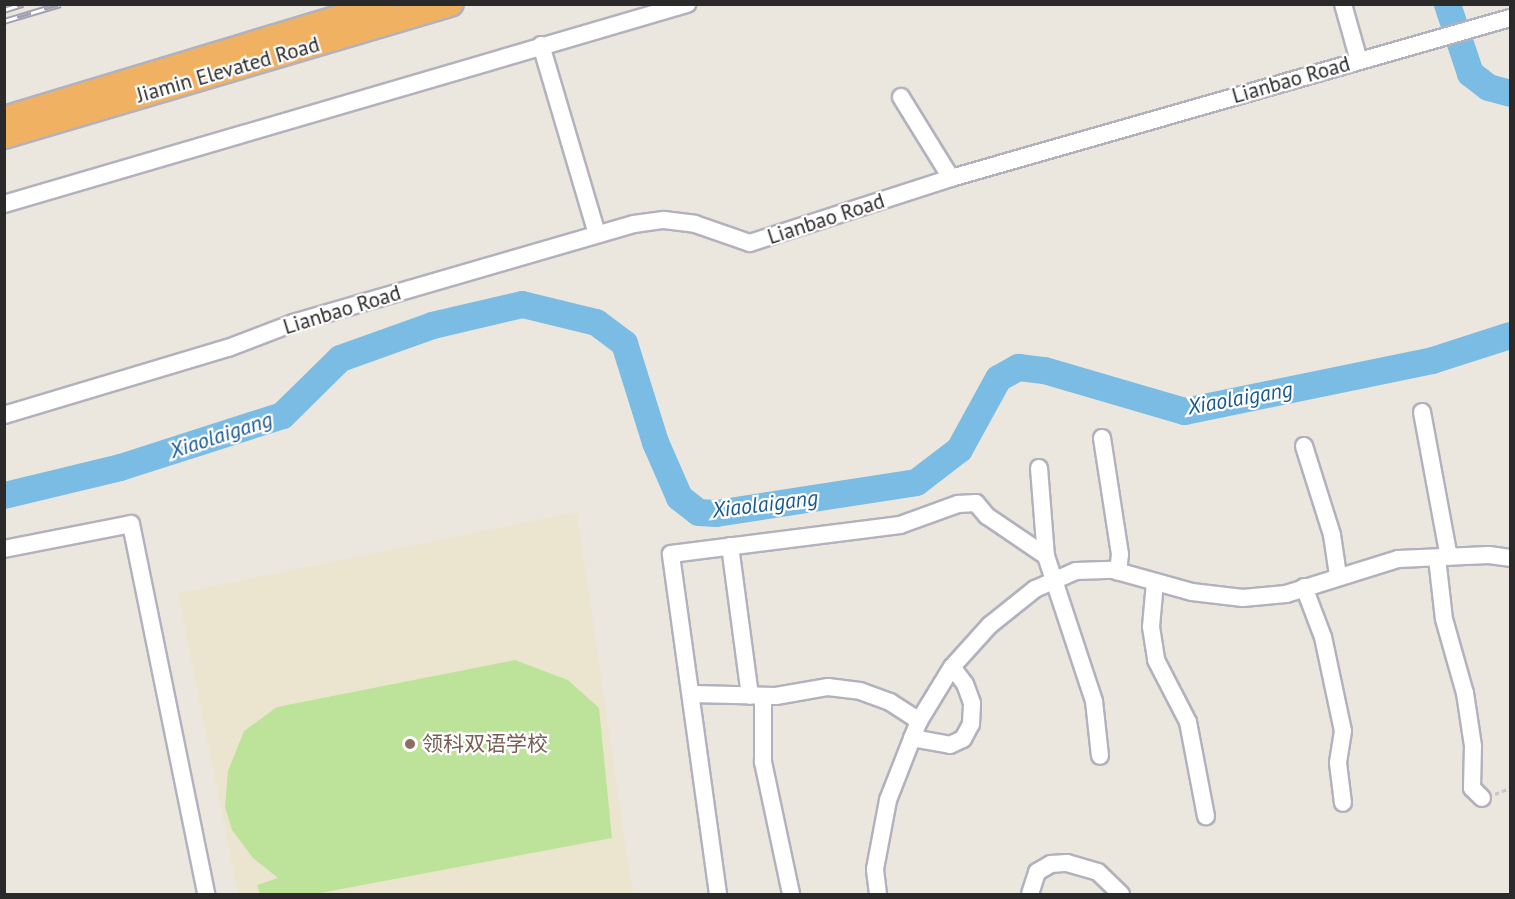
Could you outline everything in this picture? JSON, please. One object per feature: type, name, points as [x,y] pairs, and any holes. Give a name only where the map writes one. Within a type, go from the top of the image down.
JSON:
[{"type":"highway","name":"Jiamin Elevated Road","points":[[4,119],[386,4]]},
{"type":"highway","name":"Jiamin Elevated Road","points":[[4,136],[451,4]]},
{"type":"street","points":[[4,204],[687,4]]},
{"type":"street","points":[[1343,4],[1359,61]]},
{"type":"street","name":"Lianbao Road","points":[[4,415],[228,348],[293,323],[597,234],[664,220],[695,224],[750,243],[951,178],[1510,18]]},
{"type":"street","points":[[541,45],[597,234]]},
{"type":"street","points":[[901,97],[951,178]]},
{"type":"street","points":[[1422,412],[1443,557],[1444,619],[1465,693],[1473,746],[1472,788],[1482,798]]},
{"type":"street","points":[[1102,438],[1120,554],[1118,572]]},
{"type":"street","points":[[1304,446],[1332,535],[1338,575]]},
{"type":"street","points":[[1039,468],[1046,556],[1056,580],[1094,701],[1100,756]]},
{"type":"street","points":[[718,894],[671,554],[900,525],[958,504],[976,503],[987,516],[1046,556]]},
{"type":"street","points":[[4,549],[131,524],[206,894]]},
{"type":"street","points":[[730,546],[756,696],[763,762],[791,894]]},
{"type":"street","points":[[878,894],[875,869],[888,800],[918,721],[952,667],[990,625],[1035,589],[1076,572],[1118,572],[1192,592],[1243,598],[1286,594],[1338,575],[1398,559],[1510,558]]},
{"type":"street","points":[[1155,582],[1151,627],[1155,660],[1188,722],[1206,816]]},
{"type":"street","points":[[1304,587],[1323,637],[1343,731],[1338,763],[1342,803]]},
{"type":"street","points":[[912,738],[950,745],[963,739],[971,724],[972,703],[965,684],[952,667]]},
{"type":"street","points":[[692,694],[756,696],[828,687],[860,691],[890,702],[918,721]]},
{"type":"street","points":[[1030,894],[1037,872],[1051,864],[1067,863],[1098,872],[1122,894]]},
{"type":"shaded area","name":"领科双语学校","points":[[577,512],[633,894],[238,894],[178,593]]},
{"type":"green space","points":[[515,660],[568,680],[599,708],[612,838],[315,894],[260,894],[257,885],[278,878],[253,858],[232,830],[225,807],[228,771],[244,731],[277,707]]},
{"type":"waterway","points":[[1447,4],[1470,73],[1488,87],[1510,93]]},
{"type":"waterway","name":"Xiaolaigang","points":[[4,495],[120,467],[282,415],[340,358],[432,325],[522,304],[596,322],[624,343],[655,442],[679,497],[698,512],[716,513],[916,482],[959,449],[998,378],[1018,367],[1044,370],[1184,411],[1432,360],[1510,335]]},
{"type":"railway","points":[[4,10],[23,4]]},
{"type":"railway","points":[[4,21],[61,4]]},
{"type":"place","name":"领科双语学校","points":[[410,744]]}]
